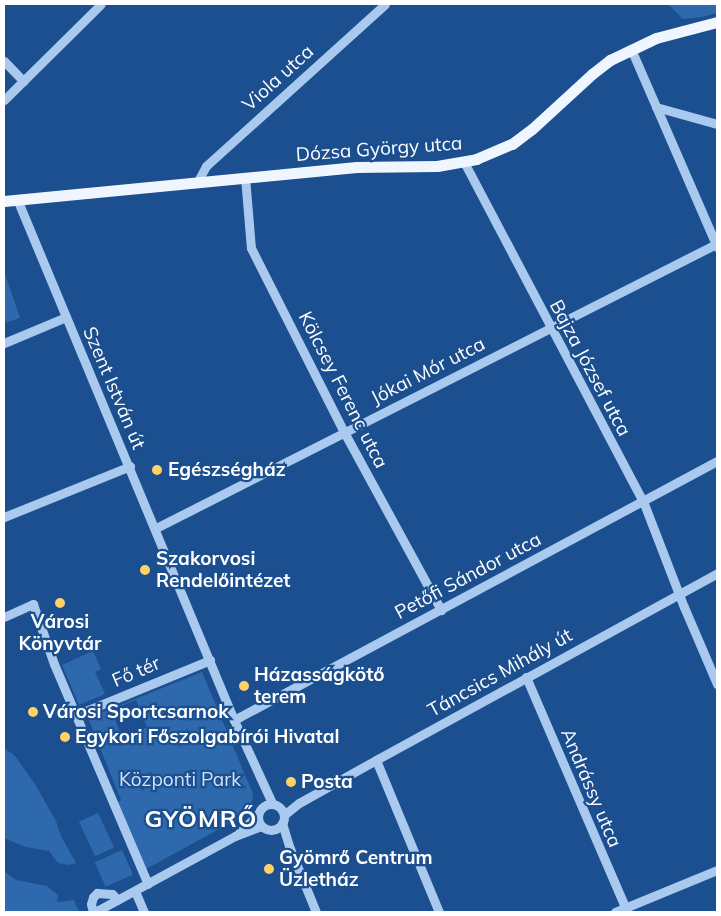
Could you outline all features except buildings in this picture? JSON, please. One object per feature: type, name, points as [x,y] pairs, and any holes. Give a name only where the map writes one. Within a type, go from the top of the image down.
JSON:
[{"type":"main road","name":"Dózsa György utca","points":[[4,201],[245,176],[356,167],[437,166],[464,162],[492,154],[512,144],[532,129],[592,74],[631,49],[678,31],[717,22]]},
{"type":"street","points":[[4,100],[101,4]]},
{"type":"street","name":"Viola utca","points":[[198,181],[206,166],[385,4]]},
{"type":"street","points":[[631,49],[717,246]]},
{"type":"street","points":[[4,61],[23,81]]},
{"type":"street","points":[[656,107],[717,124]]},
{"type":"street","name":"Bajza József utca","points":[[464,162],[643,501],[717,684]]},
{"type":"street","name":"Kölcsey Ferenc utca","points":[[245,176],[251,248],[344,432],[441,610]]},
{"type":"street","name":"Szent István út","points":[[17,199],[156,528],[234,720],[262,784],[280,812],[289,846],[316,912]]},
{"type":"street","name":"Jókai Mór utca","points":[[156,528],[550,327],[717,246]]},
{"type":"street","points":[[4,343],[66,317]]},
{"type":"street","name":"Petőfi Sándor utca","points":[[234,720],[717,461]]},
{"type":"street","points":[[4,517],[130,466]]},
{"type":"street","name":"Táncsics Mihály út","points":[[273,830],[280,812],[717,573]]},
{"type":"street","points":[[4,617],[33,604],[54,664],[148,884]]},
{"type":"street","name":"Fő tér","points":[[76,715],[210,660]]},
{"type":"street","name":"Andrássy utca","points":[[526,677],[626,910]]},
{"type":"street","points":[[376,760],[439,912]]},
{"type":"street","name":"Szent István út","points":[[261,826],[262,784]]},
{"type":"street","points":[[235,836],[260,810],[280,812]]},
{"type":"street","points":[[118,900],[112,894],[98,893],[93,897],[91,904],[94,912],[118,900],[148,884],[235,836],[261,826],[273,830]]},
{"type":"street","name":"Szent István út","points":[[273,830],[289,846]]},
{"type":"street","points":[[615,912],[626,910],[717,870]]},
{"type":"street","points":[[135,891],[144,912]]},
{"type":"green space","points":[[668,4],[717,4],[717,13],[683,19]]},
{"type":"green space","points":[[4,271],[20,318],[4,323]]},
{"type":"green space","points":[[93,651],[101,669],[95,672],[105,694],[79,705],[62,665]]},
{"type":"green space","name":"Központi Park","points":[[202,672],[253,794],[251,808],[245,815],[146,869],[117,803],[121,800],[88,718]],"holes":[[[136,700],[147,727],[122,737],[111,710]]]},
{"type":"green space","points":[[4,748],[15,756],[35,784],[56,821],[61,836],[76,863],[69,865],[58,863],[49,851],[26,847],[4,838]]},
{"type":"green space","points":[[98,813],[114,847],[95,856],[79,822]]},
{"type":"green space","points":[[122,850],[133,875],[106,887],[95,862]]},
{"type":"green space","points":[[4,871],[16,880],[47,886],[58,895],[57,902],[74,900],[79,912],[4,912]]},
{"type":"place","name":"Egészségház","points":[[157,470]]},
{"type":"place","name":"Szakorvosi Rendelőintézet","points":[[145,570]]},
{"type":"place","name":"Városi Könyvtár","points":[[60,603]]},
{"type":"place","name":"Házasságkötő terem","points":[[244,686]]},
{"type":"place","name":"Városi Sportcsarnok","points":[[33,712]]},
{"type":"place","name":"Egykori Főszolgabírói Hivatal","points":[[65,737]]},
{"type":"place","name":"Posta","points":[[291,782]]},
{"type":"place","name":"Gyömrő Centrum Üzletház","points":[[269,869]]},
{"type":"district","name":"GYÖMRŐ","points":[[201,819]]}]
